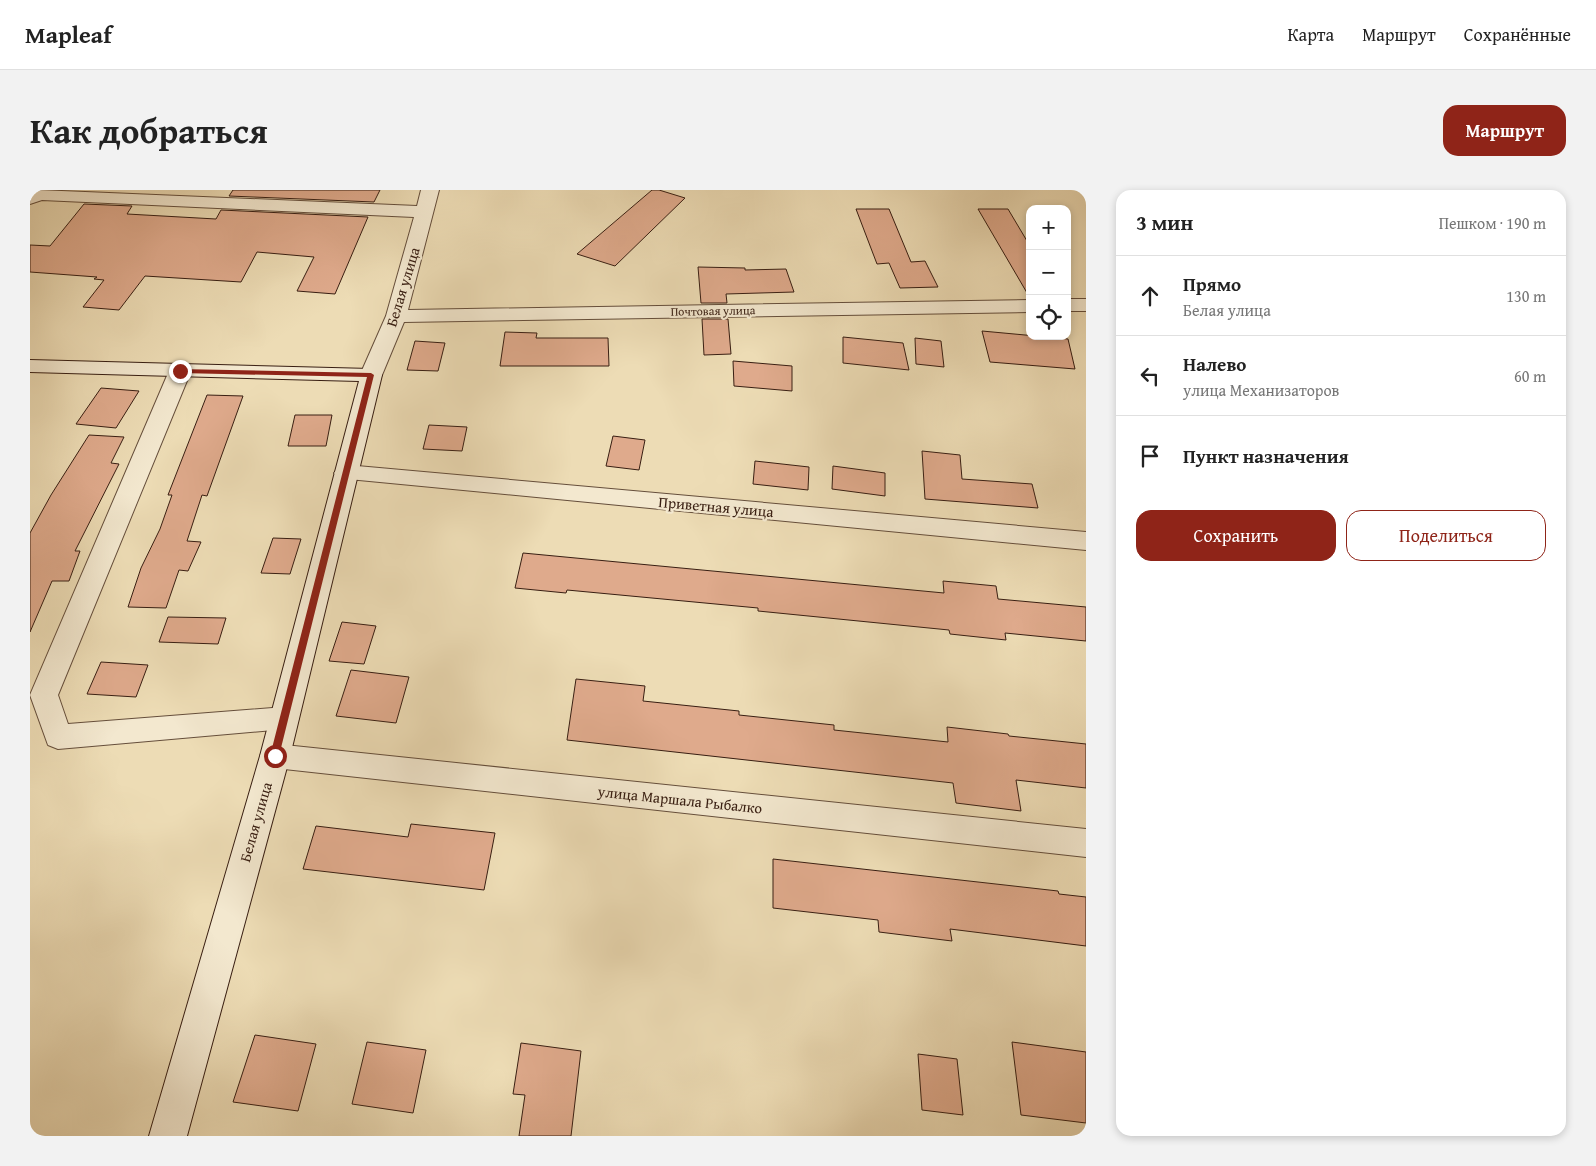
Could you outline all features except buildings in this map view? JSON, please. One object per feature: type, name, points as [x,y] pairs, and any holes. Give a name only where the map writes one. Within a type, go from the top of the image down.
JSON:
[{"type":"street","name":"Белая улица","points":[[168,1136],[275,756],[371,375],[396,316],[430,190]]},
{"type":"street","points":[[36,195],[424,212]]},
{"type":"street","points":[[1071,305],[1086,305]]},
{"type":"street","name":"Почтовая улица","points":[[396,316],[1026,306]]},
{"type":"street","points":[[30,366],[371,375]]},
{"type":"street","points":[[180,371],[44,695],[58,736],[285,718]]},
{"type":"street","name":"Приветная улица","points":[[346,474],[1086,541]]},
{"type":"street","name":"улица Маршала Рыбалко","points":[[275,756],[1086,843]]},
{"type":"route","points":[[180,371],[371,375],[275,756]]}]
